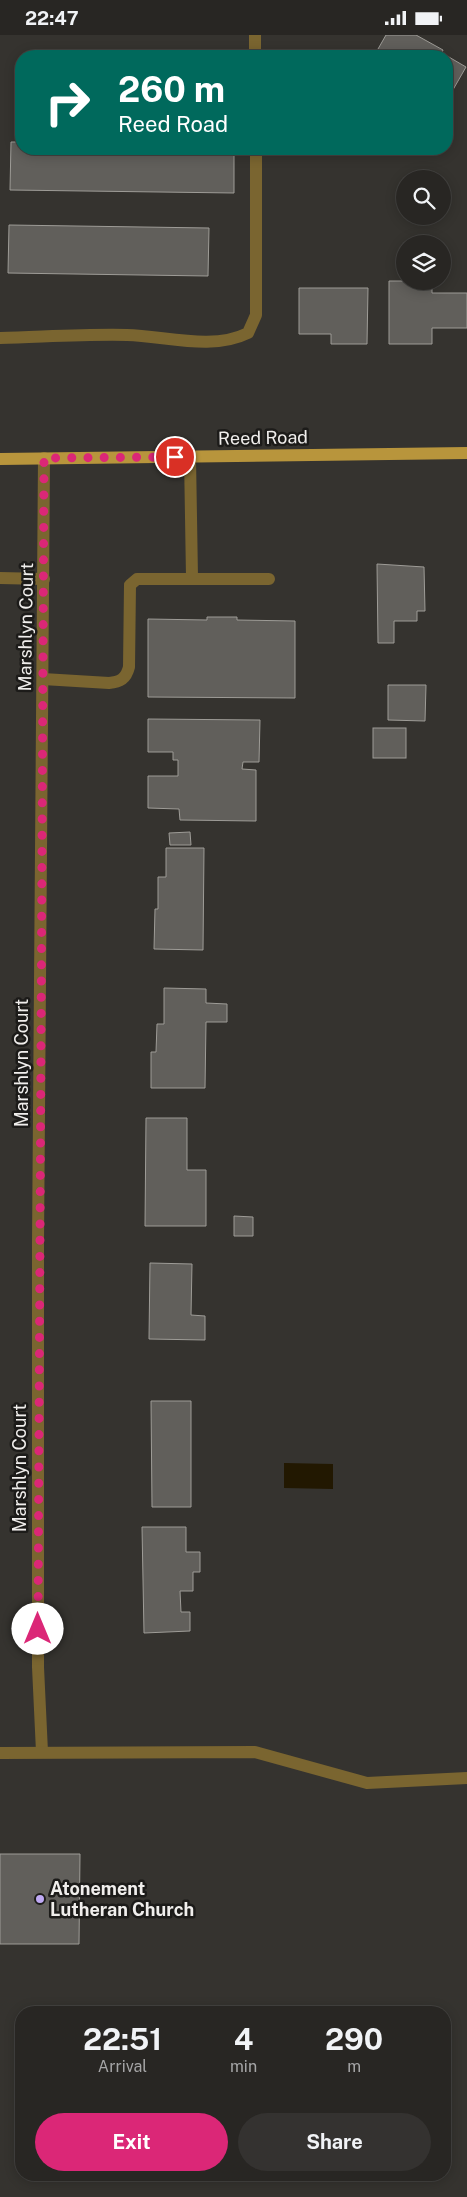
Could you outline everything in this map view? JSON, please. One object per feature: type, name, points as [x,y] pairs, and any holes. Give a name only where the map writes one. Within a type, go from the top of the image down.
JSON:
[{"type":"main road","name":"Reed Road","points":[[0,459],[467,453]]},
{"type":"street","points":[[255,35],[255,50]]},
{"type":"street","points":[[0,338],[127,335],[212,342],[233,341],[248,333],[256,315],[256,155]]},
{"type":"street","points":[[190,457],[192,577]]},
{"type":"street","name":"Marshlyn Court","points":[[42,1752],[38,1667],[44,458]]},
{"type":"street","points":[[43,679],[118,682],[127,676],[129,667],[130,585],[137,579],[192,577],[269,579]]},
{"type":"street","points":[[0,578],[44,579]]},
{"type":"street","points":[[0,1753],[255,1752],[367,1783],[467,1778]]},
{"type":"shaded area","points":[[284,1463],[333,1464],[333,1489],[284,1488]]},
{"type":"building","points":[[386,35],[416,35],[443,50],[377,50]]},
{"type":"building","points":[[453,59],[466,67],[453,90]]},
{"type":"building","points":[[11,142],[15,142],[15,155],[234,155],[234,193],[10,190]]},
{"type":"building","points":[[9,225],[209,228],[208,276],[8,273]]},
{"type":"building","points":[[389,281],[396,281],[396,290],[432,290],[432,293],[467,293],[467,328],[432,328],[432,344],[389,344]]},
{"type":"building","points":[[299,288],[368,288],[367,344],[331,344],[331,334],[299,334]]},
{"type":"building","points":[[377,564],[424,567],[425,611],[417,611],[417,621],[394,621],[394,643],[378,643]]},
{"type":"building","points":[[207,617],[237,617],[237,620],[295,621],[295,698],[148,697],[148,619],[207,620]]},
{"type":"building","points":[[388,685],[426,685],[425,721],[388,720]]},
{"type":"building","points":[[148,719],[260,720],[259,762],[243,762],[242,769],[256,770],[256,821],[180,820],[179,809],[148,808],[148,776],[178,776],[178,760],[173,760],[173,752],[148,752]]},
{"type":"building","points":[[373,728],[406,728],[406,758],[373,758]]},
{"type":"building","points":[[190,832],[191,845],[170,845],[169,833]]},
{"type":"building","points":[[166,848],[204,848],[203,950],[154,949],[155,909],[158,909],[158,877],[166,877]]},
{"type":"building","points":[[164,988],[206,989],[206,1003],[227,1004],[227,1022],[206,1022],[205,1088],[151,1088],[151,1052],[156,1052],[157,1024],[164,1024]]},
{"type":"building","points":[[146,1118],[187,1118],[187,1170],[206,1170],[206,1226],[145,1226]]},
{"type":"building","points":[[234,1216],[253,1217],[253,1236],[234,1236]]},
{"type":"building","points":[[150,1263],[192,1264],[191,1315],[205,1316],[205,1340],[149,1339]]},
{"type":"building","points":[[151,1401],[191,1401],[191,1507],[152,1507]]},
{"type":"building","points":[[142,1527],[186,1527],[186,1552],[200,1552],[200,1572],[193,1572],[193,1591],[180,1591],[181,1612],[190,1612],[190,1631],[144,1633]]},
{"type":"building","name":"Atonement Lutheran Church","points":[[0,1854],[80,1854],[79,1944],[0,1944]]},
{"type":"place","name":"Atonement Lutheran Church","points":[[40,1899]]},
{"type":"route","points":[[38,1629],[38,1263],[44,458],[175,457]]}]
